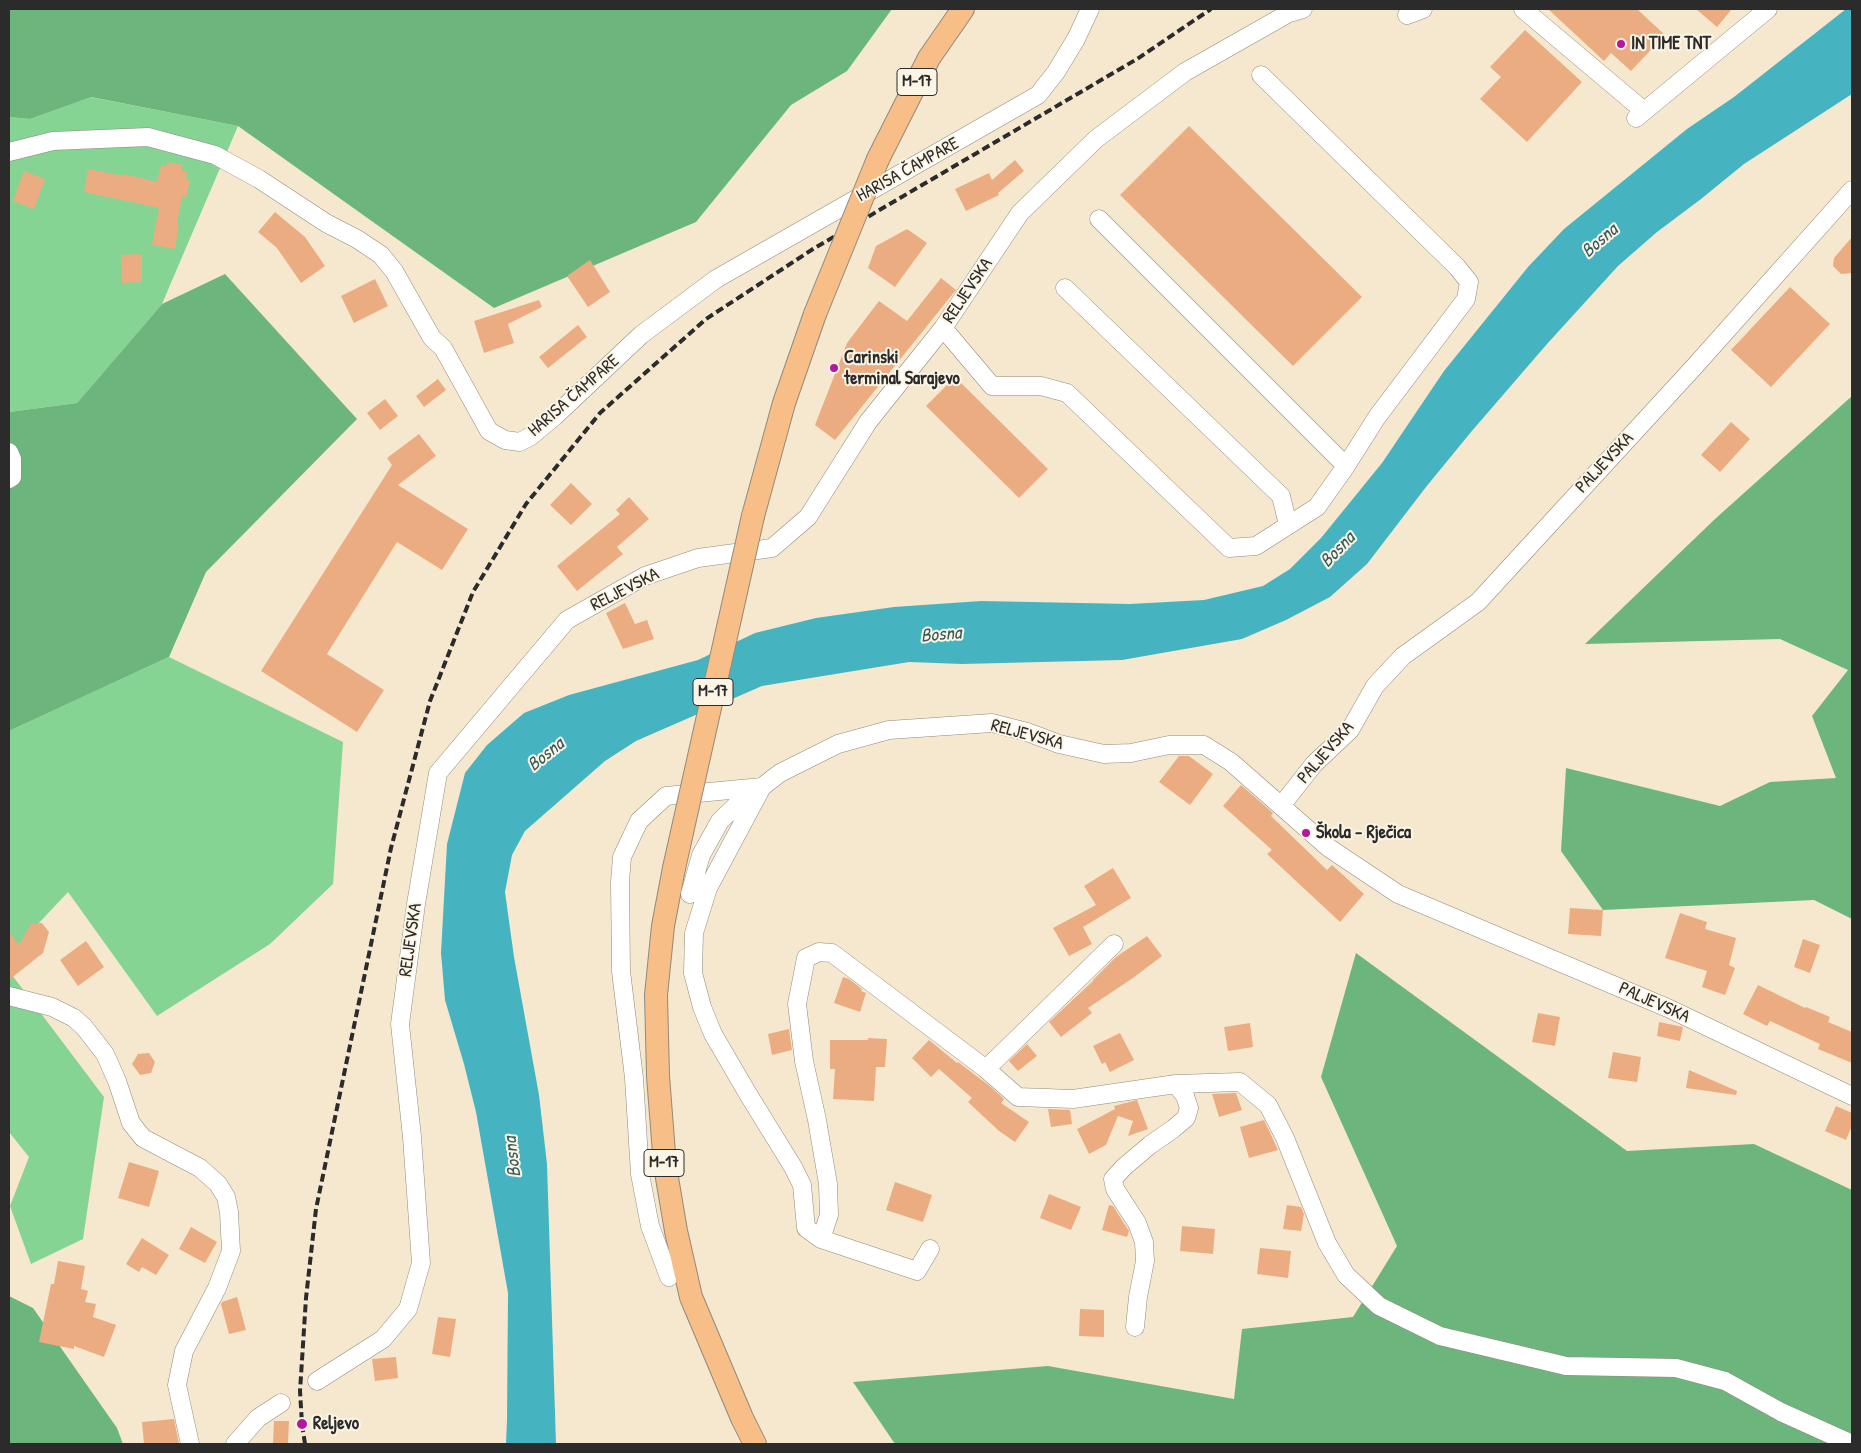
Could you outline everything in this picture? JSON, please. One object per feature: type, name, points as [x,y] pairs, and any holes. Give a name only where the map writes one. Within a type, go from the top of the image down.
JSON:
[{"type":"main road","name":"M-17","points":[[756,1444],[742,1418],[692,1297],[676,1231],[665,1166],[658,1076],[656,995],[663,926],[674,868],[753,516],[784,403],[815,314],[878,159],[929,58],[963,9]]},
{"type":"street","name":"HARISA ČAMPARE","points":[[9,152],[53,141],[148,137],[215,154],[260,179],[326,223],[381,255],[394,271],[432,338],[443,348],[489,431],[505,440],[520,442],[555,416],[641,335],[716,279],[1038,95],[1056,72],[1076,39],[1090,9]]},
{"type":"street","name":"RELJEVSKA","points":[[317,1381],[383,1339],[408,1309],[420,1263],[412,1137],[400,1024],[416,904],[438,773],[567,620],[644,576],[698,558],[772,548],[801,523],[808,516],[868,422],[943,328],[1020,213],[1096,139],[1185,72],[1289,13],[1303,9]]},
{"type":"street","points":[[1523,9],[1640,115],[1768,9]]},
{"type":"street","points":[[943,328],[992,386],[1042,386],[1067,392],[1229,548],[1256,546],[1317,507],[1377,417],[1466,299],[1469,282],[1457,267],[1262,76]]},
{"type":"street","name":"PALJEVSKA","points":[[1852,190],[1694,367],[1478,602],[1403,656],[1375,686],[1350,730],[1314,764],[1281,806],[1329,848],[1398,894],[1670,1009],[1852,1096]]},
{"type":"street","points":[[1099,218],[1346,466]]},
{"type":"street","points":[[1065,288],[1281,496],[1288,525]]},
{"type":"street","points":[[9,452],[12,459],[12,477],[9,479]]},
{"type":"street","name":"RELJEVSKA","points":[[690,894],[701,855],[720,822],[744,798],[780,773],[838,744],[889,730],[992,723],[1027,732],[1059,744],[1104,754],[1131,753],[1169,745],[1204,745],[1232,762],[1281,806]]},
{"type":"street","points":[[762,787],[708,888],[694,934],[692,973],[702,1007],[712,1034],[802,1185],[806,1228],[821,1239],[917,1271],[930,1249]]},
{"type":"street","points":[[669,1278],[650,1226],[640,1174],[634,1078],[621,970],[620,882],[622,857],[638,821],[666,796],[762,787]]},
{"type":"street","points":[[986,1069],[1114,944]]},
{"type":"street","points":[[821,1239],[829,1215],[828,1184],[804,1061],[797,1004],[806,958],[819,952],[832,953],[986,1069],[1018,1097],[1073,1099],[1176,1084],[1240,1082],[1268,1105],[1285,1138],[1328,1243],[1346,1275],[1379,1306],[1440,1336],[1566,1366],[1676,1368],[1725,1381],[1781,1412],[1852,1444]]},
{"type":"street","points":[[9,996],[52,1007],[74,1018],[84,1027],[105,1054],[131,1123],[143,1138],[200,1168],[218,1184],[226,1197],[229,1212],[231,1251],[217,1288],[184,1350],[177,1385],[190,1444]]},
{"type":"street","points":[[1134,1327],[1145,1261],[1144,1242],[1137,1223],[1114,1189],[1113,1179],[1124,1166],[1186,1118],[1189,1108],[1185,1096],[1176,1084]]},
{"type":"street","points":[[235,1444],[258,1418],[281,1403]]},
{"type":"green space","points":[[9,9],[892,9],[847,71],[791,105],[696,222],[494,308],[238,126],[91,97],[30,119],[9,117]]},
{"type":"green space","points":[[90,97],[238,126],[162,304],[77,403],[9,412],[9,117],[30,119]]},
{"type":"green space","points":[[225,274],[357,419],[206,572],[169,657],[9,731],[9,412],[77,403],[162,304]]},
{"type":"green space","points":[[1852,396],[1852,919],[1814,900],[1603,910],[1561,851],[1566,768],[1720,806],[1770,782],[1836,778],[1812,716],[1848,670],[1780,639],[1585,644],[1715,519]]},
{"type":"green space","points":[[169,657],[343,742],[333,884],[270,944],[157,1016],[68,892],[9,955],[9,731]]},
{"type":"green space","points":[[1356,953],[1627,1151],[1754,1144],[1852,1190],[1852,1444],[895,1444],[853,1382],[1048,1366],[1234,1399],[1242,1329],[1353,1317],[1397,1246],[1321,1077]]},
{"type":"green space","points":[[9,971],[104,1097],[83,1239],[31,1264],[10,1206],[29,1157],[9,1132]]},
{"type":"green space","points":[[9,1296],[33,1308],[117,1428],[123,1444],[9,1444]]},
{"type":"water","name":"Bosna","points":[[1846,9],[1852,9],[1852,94],[1744,164],[1657,232],[1618,266],[1471,432],[1367,564],[1330,597],[1286,620],[1242,639],[1122,660],[962,664],[909,662],[762,686],[636,741],[605,761],[525,831],[512,855],[505,892],[514,957],[539,1095],[547,1164],[556,1444],[506,1444],[508,1293],[476,1112],[445,1000],[441,953],[447,844],[465,773],[487,745],[524,713],[569,695],[698,660],[755,633],[816,618],[894,607],[981,601],[1130,604],[1204,600],[1263,586],[1290,569],[1321,538],[1382,463],[1444,371],[1528,267],[1564,229],[1687,129],[1734,97]]},
{"type":"building","name":"IN TIME TNT","points":[[1548,9],[1637,9],[1665,35],[1631,71],[1611,53],[1604,61]]},
{"type":"building","points":[[1696,9],[1732,9],[1717,27]]},
{"type":"building","points":[[1525,30],[1582,82],[1527,142],[1480,99],[1501,77],[1490,67]]},
{"type":"building","points":[[1189,126],[1362,297],[1293,366],[1120,195]]},
{"type":"building","points":[[1015,160],[1024,171],[998,193],[999,195],[966,211],[955,189],[989,173],[992,180]]},
{"type":"building","points":[[167,162],[183,165],[182,172],[187,172],[186,179],[190,180],[186,198],[182,197],[175,249],[152,245],[159,208],[84,192],[88,169],[124,176],[124,174],[157,182],[161,165],[167,166]]},
{"type":"building","points":[[24,171],[45,179],[34,209],[13,201]]},
{"type":"building","points":[[275,212],[305,237],[325,266],[301,283],[277,248],[258,232]]},
{"type":"building","points":[[907,229],[927,243],[895,287],[868,268],[876,246]]},
{"type":"building","points":[[1852,237],[1852,273],[1841,274],[1833,266],[1834,258]]},
{"type":"building","points":[[142,254],[142,282],[122,283],[121,255]]},
{"type":"building","points":[[590,260],[610,292],[588,307],[567,276]]},
{"type":"building","points":[[941,278],[956,290],[835,440],[815,425],[847,343],[879,301],[907,321]]},
{"type":"building","points":[[375,279],[388,306],[354,323],[341,296]]},
{"type":"building","points":[[1790,287],[1830,324],[1771,387],[1731,350]]},
{"type":"building","points":[[539,300],[542,307],[508,324],[514,343],[484,353],[474,321]]},
{"type":"building","points":[[578,325],[587,337],[548,368],[539,357]]},
{"type":"building","points":[[955,377],[1048,469],[1019,498],[926,406]]},
{"type":"building","points":[[438,379],[446,390],[424,407],[416,396]]},
{"type":"building","points":[[385,399],[398,416],[380,430],[367,413]]},
{"type":"building","points":[[1731,422],[1750,439],[1720,472],[1701,455]]},
{"type":"building","points":[[419,434],[436,456],[398,485],[468,529],[442,570],[397,542],[327,654],[384,690],[357,732],[261,671],[392,465],[387,458]]},
{"type":"building","points":[[571,483],[592,504],[571,525],[550,505]]},
{"type":"building","points":[[629,497],[649,519],[617,547],[623,554],[577,591],[557,566],[620,514],[616,510]]},
{"type":"building","points":[[625,603],[635,624],[647,620],[654,639],[623,649],[606,613]]},
{"type":"building","points":[[1179,756],[1189,756],[1213,774],[1190,805],[1159,782]]},
{"type":"building","points":[[1241,785],[1273,813],[1271,816],[1327,870],[1332,865],[1364,894],[1340,922],[1267,854],[1272,850],[1223,806]]},
{"type":"building","points":[[1113,868],[1131,898],[1083,927],[1092,944],[1069,956],[1053,928],[1096,905],[1084,886]]},
{"type":"building","points":[[1570,908],[1603,910],[1601,936],[1568,934]]},
{"type":"building","points":[[1680,913],[1707,922],[1705,929],[1736,938],[1729,965],[1735,968],[1725,995],[1702,987],[1707,971],[1665,958]]},
{"type":"building","points":[[42,923],[49,932],[43,953],[9,980],[9,932],[19,945],[31,924]]},
{"type":"building","points":[[1147,936],[1162,956],[1088,1008],[1092,1013],[1061,1037],[1049,1022],[1116,957]]},
{"type":"building","points":[[1803,939],[1820,945],[1810,973],[1794,967]]},
{"type":"building","points":[[86,941],[104,967],[78,986],[60,960]]},
{"type":"building","points":[[843,977],[849,979],[862,989],[861,991],[866,993],[860,1012],[834,1003]]},
{"type":"building","points":[[1758,985],[1805,1008],[1830,1017],[1828,1022],[1852,1032],[1852,1063],[1818,1049],[1820,1044],[1770,1021],[1767,1026],[1743,1014]]},
{"type":"building","points":[[1538,1013],[1560,1017],[1555,1046],[1532,1042]]},
{"type":"building","points":[[1659,1022],[1683,1027],[1680,1041],[1657,1036]]},
{"type":"building","points":[[1250,1023],[1253,1047],[1228,1051],[1224,1027]]},
{"type":"building","points":[[789,1029],[792,1050],[772,1055],[768,1034]]},
{"type":"building","points":[[1120,1033],[1134,1060],[1110,1072],[1105,1062],[1102,1064],[1093,1046]]},
{"type":"building","points":[[868,1038],[887,1039],[885,1067],[876,1067],[874,1101],[833,1099],[835,1069],[830,1069],[830,1040],[868,1040]]},
{"type":"building","points":[[929,1040],[991,1087],[1004,1099],[1001,1103],[1029,1122],[1015,1142],[999,1131],[968,1102],[972,1098],[939,1069],[931,1077],[912,1058]]},
{"type":"building","points":[[1027,1044],[1037,1056],[1018,1071],[1009,1061]]},
{"type":"building","points":[[1613,1052],[1641,1057],[1637,1082],[1608,1078]]},
{"type":"building","points":[[149,1053],[155,1062],[151,1073],[140,1075],[132,1064],[138,1054]]},
{"type":"building","points":[[1689,1070],[1737,1091],[1736,1095],[1686,1088]]},
{"type":"building","points":[[1236,1093],[1242,1110],[1219,1117],[1212,1094]]},
{"type":"building","points":[[1137,1100],[1148,1129],[1128,1136],[1133,1121],[1118,1116],[1106,1145],[1089,1154],[1077,1129],[1115,1109],[1114,1106]]},
{"type":"building","points":[[1836,1106],[1852,1113],[1852,1126],[1846,1140],[1825,1131]]},
{"type":"building","points":[[1048,1109],[1070,1110],[1072,1124],[1051,1127]]},
{"type":"building","points":[[1264,1120],[1278,1150],[1249,1158],[1240,1127]]},
{"type":"building","points":[[129,1162],[159,1171],[149,1207],[118,1198]]},
{"type":"building","points":[[895,1182],[932,1195],[923,1222],[886,1210]]},
{"type":"building","points":[[1049,1194],[1081,1207],[1071,1230],[1040,1218]]},
{"type":"building","points":[[1109,1205],[1113,1206],[1129,1231],[1127,1237],[1102,1230]]},
{"type":"building","points":[[1287,1205],[1301,1207],[1304,1214],[1301,1231],[1283,1229]]},
{"type":"building","points":[[1182,1226],[1215,1229],[1213,1254],[1180,1251]]},
{"type":"building","points":[[191,1227],[217,1242],[205,1263],[179,1249]]},
{"type":"building","points":[[142,1238],[169,1255],[156,1275],[142,1267],[139,1272],[126,1264]]},
{"type":"building","points":[[1260,1248],[1291,1251],[1288,1278],[1257,1274]]},
{"type":"building","points":[[58,1261],[85,1266],[81,1289],[88,1291],[85,1302],[96,1304],[93,1317],[116,1325],[104,1357],[74,1346],[74,1349],[39,1342],[51,1284],[54,1284]]},
{"type":"building","points":[[237,1297],[246,1330],[229,1334],[221,1304]]},
{"type":"building","points":[[1080,1309],[1104,1310],[1104,1337],[1079,1336]]},
{"type":"building","points":[[438,1317],[456,1319],[450,1357],[432,1354]]},
{"type":"building","points":[[396,1357],[398,1378],[375,1381],[372,1359]]},
{"type":"building","points":[[174,1419],[179,1444],[144,1444],[142,1422]]},
{"type":"building","points":[[274,1421],[289,1421],[288,1444],[273,1444]]},
{"type":"railway","points":[[305,1444],[300,1391],[306,1298],[316,1209],[391,848],[430,701],[473,592],[526,504],[600,413],[706,319],[813,249],[1137,59],[1211,9]]},
{"type":"place","name":"IN TIME TNT","points":[[1621,44]]},
{"type":"place","name":"Carinski terminal Sarajevo","points":[[834,368]]},
{"type":"place","name":"Škola - Rječica","points":[[1306,833]]},
{"type":"place","name":"Reljevo","points":[[302,1424]]}]
